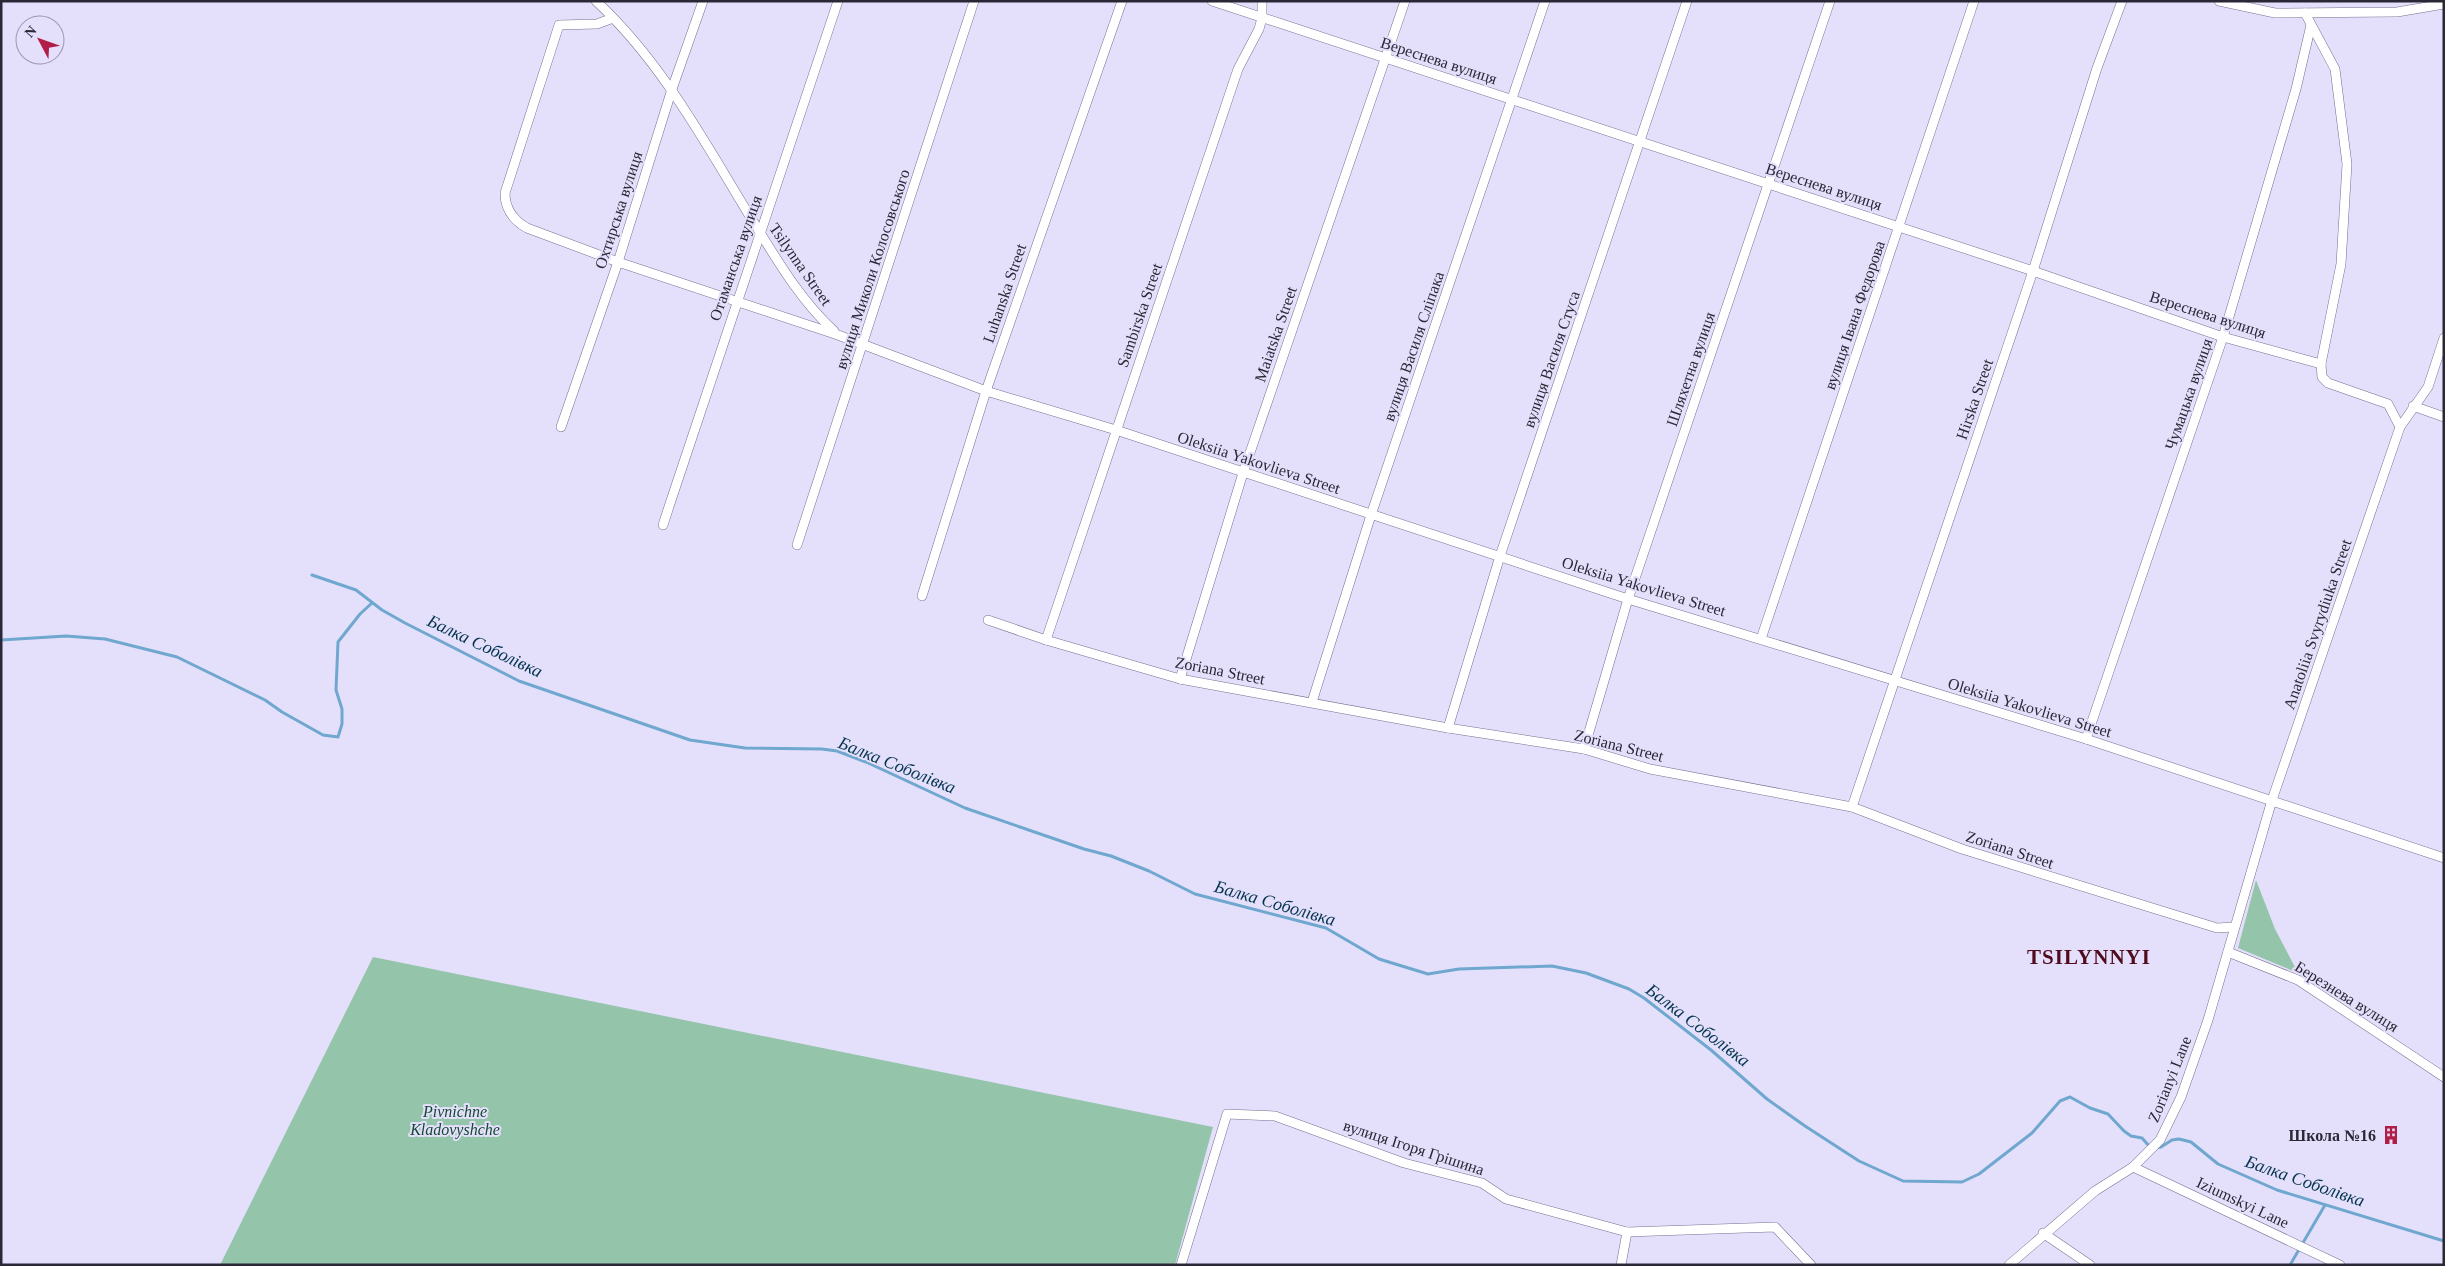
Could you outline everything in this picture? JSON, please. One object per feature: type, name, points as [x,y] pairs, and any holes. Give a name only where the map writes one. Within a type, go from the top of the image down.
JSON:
[{"type":"street","name":"Tsilynna Street","points":[[596,1],[613,18],[672,89],[760,234],[813,312],[838,334]]},
{"type":"street","name":"Охтирська вулиця","points":[[561,427],[618,262],[672,89],[703,1]]},
{"type":"street","name":"Отаманська вулиця","points":[[663,525],[736,299],[760,234],[838,1]]},
{"type":"street","name":"вулиця Миколи Колосовського","points":[[797,545],[864,344],[974,1]]},
{"type":"street","name":"Luhanska Street","points":[[922,596],[986,391],[1122,1]]},
{"type":"street","name":"Вереснева вулиця","points":[[1212,1],[2033,271],[2223,337],[2321,364]]},
{"type":"street","name":"Sambirska Street","points":[[1046,640],[1238,69],[1262,18],[1262,1]]},
{"type":"street","name":"Maiatska Street","points":[[1180,679],[1243,473],[1405,1]]},
{"type":"street","name":"вулиця Василя Сліпака","points":[[1312,702],[1371,515],[1545,1]]},
{"type":"street","name":"вулиця Василя Стуса","points":[[1448,728],[1500,556],[1687,1]]},
{"type":"street","name":"Шляхетна вулиця","points":[[1584,749],[1628,599],[1830,1]]},
{"type":"street","name":"вулиця Івана Федорова","points":[[1761,638],[1974,1]]},
{"type":"street","name":"Hirska Street","points":[[1852,807],[2033,271],[2097,68],[2122,1]]},
{"type":"street","points":[[2219,1],[2275,13],[2397,12],[2444,4]]},
{"type":"street","points":[[2305,13],[2335,69],[2347,164],[2341,264],[2321,364],[2322,377],[2328,382],[2388,404],[2400,427]]},
{"type":"street","name":"Tsilynna Street","points":[[613,18],[597,24],[559,25],[505,193],[505,203],[518,223],[618,262],[736,299],[838,334]]},
{"type":"street","name":"Чумацька вулиця","points":[[2086,739],[2223,337],[2296,89],[2311,25]]},
{"type":"street","name":"Oleksiia Yakovlieva Street","points":[[838,334],[986,391],[1116,430],[1628,599],[1761,638],[1895,682],[2086,739],[2444,858]]},
{"type":"street","name":"Anatoliia Svyrydiuka Street","points":[[2234,927],[2272,800],[2400,427],[2428,387],[2444,338]]},
{"type":"street","points":[[2413,406],[2444,417]]},
{"type":"street","name":"Zoriana Street","points":[[988,620],[1046,640],[1180,679],[1448,728],[1584,749],[1650,769],[1852,807],[1962,849],[2025,870],[2217,928],[2234,927]]},
{"type":"street","name":"Zorianyi Lane","points":[[2009,1265],[2043,1233],[2095,1191],[2132,1167],[2160,1140],[2181,1097],[2228,952],[2234,927]]},
{"type":"street","name":"Березнева вулиця","points":[[2228,952],[2298,980],[2444,1077]]},
{"type":"street","name":"вулиця Ігоря Грішина","points":[[1181,1265],[1227,1114],[1275,1116],[1404,1163],[1482,1183],[1506,1199],[1627,1232],[1775,1227],[1811,1265]]},
{"type":"street","name":"Iziumskyi Lane","points":[[2132,1167],[2340,1265]]},
{"type":"street","points":[[1621,1265],[1627,1232]]},
{"type":"street","points":[[2043,1233],[2090,1265]]},
{"type":"green space","points":[[2256,880],[2275,929],[2298,973],[2238,948]]},
{"type":"green space","name":"Pivnichne Kladovyshche","points":[[373,957],[1213,1127],[1175,1265],[220,1265]]},
{"type":"waterway","name":"Балка Соболівка","points":[[312,575],[356,590],[382,610],[405,623],[519,681],[690,740],[745,748],[822,749],[837,751],[866,762],[965,808],[1084,849],[1111,856],[1149,871],[1195,894],[1326,928],[1379,959],[1428,974],[1459,969],[1552,966],[1586,973],[1629,989],[1644,998],[1711,1050],[1767,1099],[1805,1126],[1859,1161],[1903,1181],[1962,1182],[1979,1174],[2032,1133],[2060,1101],[2070,1097],[2090,1108],[2108,1114],[2124,1131],[2131,1136],[2142,1138],[2150,1147]]},
{"type":"waterway","name":"Балка Соболівка","points":[[1,640],[66,636],[105,639],[177,657],[265,700],[323,735],[338,737],[342,724],[342,709],[336,690],[338,642],[360,614],[372,603]]},
{"type":"waterway","name":"Балка Соболівка","points":[[2155,1148],[2161,1147],[2172,1140],[2179,1139],[2191,1142],[2218,1164],[2277,1190],[2444,1241]]},
{"type":"waterway","points":[[2290,1265],[2325,1205]]},
{"type":"place","name":"Школа №16","points":[[2391,1135]]},
{"type":"district","name":"TSILYNNYI","points":[[2089,957]]}]
